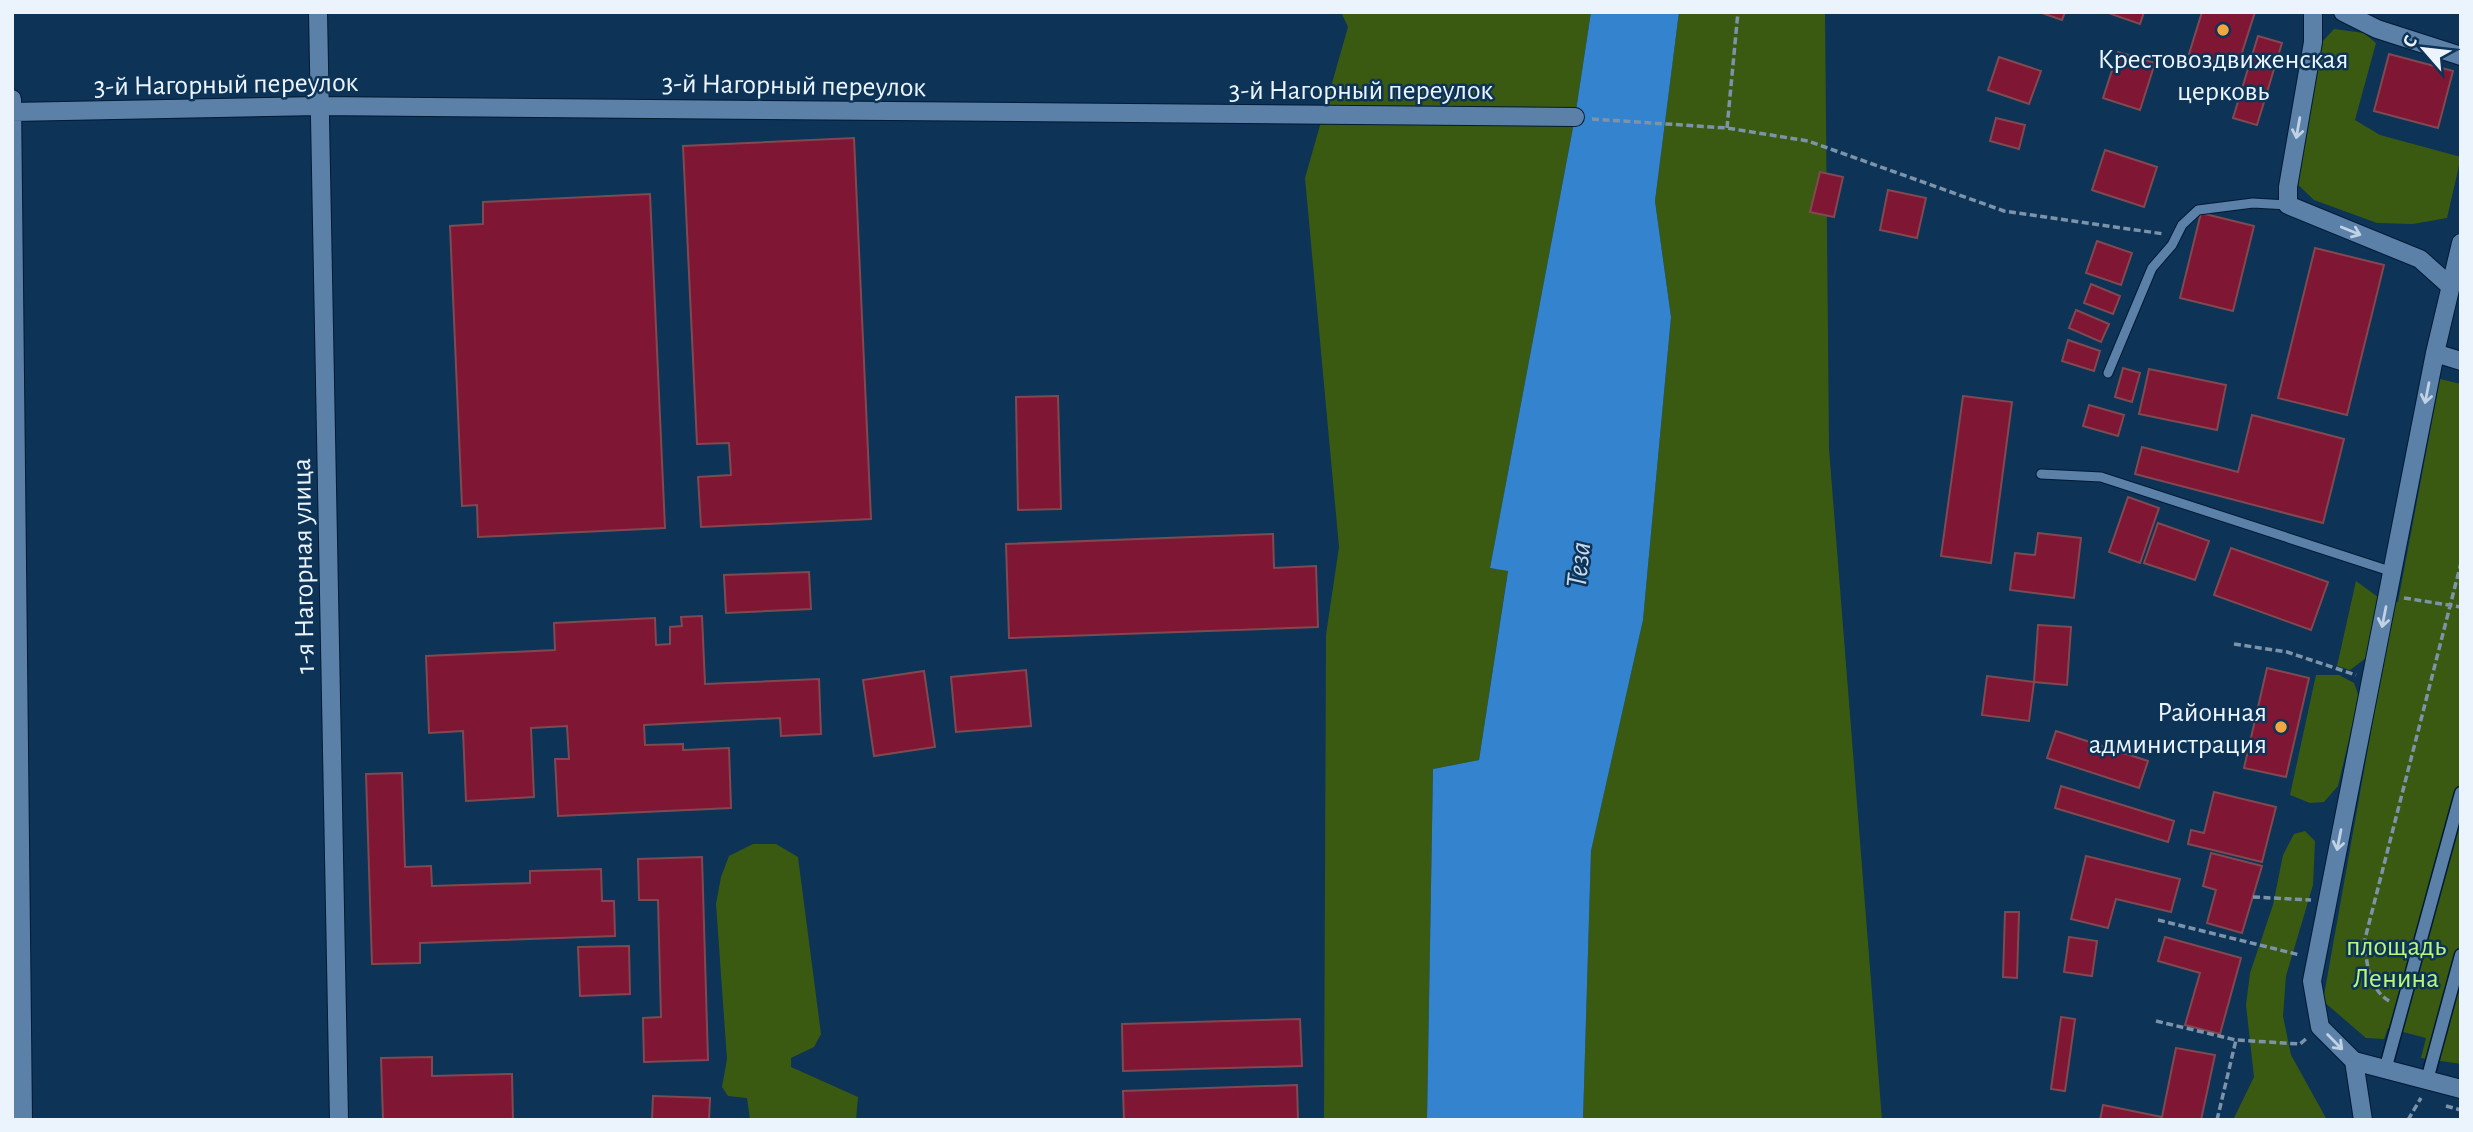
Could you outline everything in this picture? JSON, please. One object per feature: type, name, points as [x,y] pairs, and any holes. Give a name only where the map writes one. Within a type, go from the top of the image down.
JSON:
[{"type":"street","name":"1-я Нагорная улица","points":[[318,12],[339,1120]]},
{"type":"street","points":[[2313,12],[2313,42],[2288,187],[2288,205],[2420,259],[2449,285]]},
{"type":"street","points":[[2343,12],[2377,29],[2461,56]]},
{"type":"street","points":[[12,99],[23,1120]]},
{"type":"street","name":"3-й Нагорный переулок","points":[[12,112],[320,106],[1575,117]]},
{"type":"street","points":[[2461,243],[2435,353],[2312,981],[2320,1027],[2354,1061],[2461,1089]]},
{"type":"street","points":[[2435,353],[2461,361]]},
{"type":"street","points":[[2385,1070],[2461,793]]},
{"type":"street","points":[[2427,1080],[2461,955]]},
{"type":"street","points":[[2354,1061],[2363,1120]]},
{"type":"lane","points":[[2108,373],[2152,268],[2172,245],[2182,225],[2197,210],[2253,203],[2288,205]]},
{"type":"lane","points":[[2041,474],[2101,477],[2393,572]]},
{"type":"path","points":[[1727,128],[1738,12]]},
{"type":"path","points":[[1575,117],[1727,128],[1808,141],[2004,211],[2155,234],[2164,234],[2182,225]]},
{"type":"path","points":[[2400,1008],[2383,997],[2371,980],[2365,939],[2461,562]]},
{"type":"path","points":[[2388,596],[2461,607]]},
{"type":"path","points":[[2234,644],[2287,652],[2371,680]]},
{"type":"path","points":[[2253,897],[2328,900]]},
{"type":"path","points":[[2158,920],[2316,959]]},
{"type":"path","points":[[2156,1021],[2236,1040],[2300,1044],[2320,1027]]},
{"type":"path","points":[[2217,1120],[2236,1040]]},
{"type":"path","points":[[2408,1120],[2421,1099]]},
{"type":"green space","points":[[1341,12],[1591,12],[1575,117],[1490,568],[1508,570],[1479,760],[1433,769],[1427,1120],[1324,1120],[1326,635],[1339,547],[1305,178],[1348,27]]},
{"type":"green space","points":[[1679,12],[1825,12],[1829,449],[1882,1120],[1583,1120],[1591,851],[1643,620],[1671,317],[1655,201]]},
{"type":"green space","points":[[2334,29],[2364,33],[2376,43],[2355,120],[2380,135],[2461,157],[2447,218],[2413,224],[2377,223],[2314,200],[2292,179],[2322,42]]},
{"type":"green space","name":"площадь Ленина","points":[[2440,379],[2461,384],[2461,1064],[2421,1058],[2426,1038],[2388,1028],[2384,1039],[2366,1038],[2323,1001],[2394,602],[2398,602]]},
{"type":"green space","points":[[2356,581],[2378,597],[2366,658],[2350,670],[2337,666]]},
{"type":"green space","points":[[2316,675],[2339,675],[2354,683],[2359,697],[2338,786],[2324,802],[2310,803],[2290,795]]},
{"type":"green space","points":[[2305,831],[2315,841],[2313,885],[2286,976],[2283,1016],[2291,1055],[2327,1120],[2233,1120],[2254,1077],[2246,1005],[2250,973],[2273,905],[2283,855],[2294,834]]},
{"type":"green space","points":[[753,844],[776,844],[798,857],[821,1034],[814,1047],[791,1058],[791,1067],[858,1097],[856,1120],[750,1120],[747,1098],[728,1096],[722,1087],[727,1059],[716,904],[721,877],[729,856]]},
{"type":"water","name":"Теза","points":[[1591,12],[1679,12],[1655,201],[1671,317],[1643,620],[1591,851],[1583,1120],[1427,1120],[1433,769],[1479,760],[1508,571],[1490,568],[1575,117]]},
{"type":"building","points":[[2039,12],[2065,12],[2062,20]]},
{"type":"building","points":[[2144,12],[2140,24],[2111,14]]},
{"type":"building","points":[[2202,12],[2255,12],[2237,68],[2189,54]]},
{"type":"building","points":[[2258,36],[2282,43],[2257,125],[2233,118]]},
{"type":"building","points":[[2118,52],[2155,63],[2140,110],[2103,98]]},
{"type":"building","points":[[2389,54],[2453,71],[2438,128],[2374,111]]},
{"type":"building","points":[[1999,57],[2041,71],[2029,104],[1988,90]]},
{"type":"building","points":[[1996,118],[2025,125],[2019,149],[1990,141]]},
{"type":"building","points":[[854,138],[871,519],[701,527],[698,477],[731,475],[729,443],[697,444],[683,146]]},
{"type":"building","points":[[2105,150],[2157,167],[2144,207],[2092,190]]},
{"type":"building","points":[[1820,172],[1843,177],[1834,217],[1810,212]]},
{"type":"building","points":[[1888,190],[1926,198],[1917,238],[1880,230]]},
{"type":"building","points":[[650,194],[665,528],[478,537],[477,505],[462,506],[450,226],[483,224],[483,202]]},
{"type":"building","points":[[2201,213],[2254,226],[2233,311],[2180,298]]},
{"type":"building","points":[[2097,241],[2132,253],[2121,285],[2086,273]]},
{"type":"building","points":[[2315,248],[2384,265],[2347,415],[2278,398]]},
{"type":"building","points":[[2091,284],[2120,296],[2113,314],[2084,303]]},
{"type":"building","points":[[2076,310],[2109,324],[2101,342],[2069,328]]},
{"type":"building","points":[[2068,340],[2100,351],[2094,371],[2062,361]]},
{"type":"building","points":[[2123,368],[2140,373],[2132,402],[2115,397]]},
{"type":"building","points":[[2149,369],[2226,385],[2217,430],[2139,414]]},
{"type":"building","points":[[1058,396],[1061,509],[1018,510],[1016,397]]},
{"type":"building","points":[[1963,396],[2012,402],[1991,563],[1941,556]]},
{"type":"building","points":[[2089,405],[2124,415],[2118,436],[2083,426]]},
{"type":"building","points":[[2252,415],[2344,439],[2323,523],[2135,474],[2142,447],[2238,472]]},
{"type":"building","points":[[2128,497],[2159,508],[2140,563],[2109,552]]},
{"type":"building","points":[[2158,523],[2209,541],[2195,580],[2144,563]]},
{"type":"building","points":[[2038,533],[2081,538],[2074,598],[2010,590],[2015,553],[2035,555]]},
{"type":"building","points":[[1273,534],[1274,568],[1316,566],[1318,627],[1009,638],[1006,544]]},
{"type":"building","points":[[2231,548],[2328,582],[2311,630],[2214,595]]},
{"type":"building","points":[[809,572],[811,609],[726,613],[724,575]]},
{"type":"building","points":[[702,616],[705,684],[819,679],[821,734],[781,736],[780,718],[644,725],[645,745],[683,744],[683,750],[729,748],[731,808],[558,816],[555,759],[569,759],[567,726],[531,728],[534,797],[466,801],[463,731],[429,733],[426,656],[555,650],[554,623],[655,618],[656,645],[670,644],[670,627],[682,626],[681,617]]},
{"type":"building","points":[[2038,625],[2071,627],[2067,685],[2034,682]]},
{"type":"building","points":[[2267,668],[2309,678],[2286,777],[2244,768]]},
{"type":"building","points":[[1026,670],[1031,726],[956,732],[951,677]]},
{"type":"building","points":[[924,671],[935,747],[874,756],[863,680]]},
{"type":"building","points":[[1987,676],[2034,682],[2029,721],[1982,715]]},
{"type":"building","points":[[2056,731],[2148,761],[2139,788],[2047,758]]},
{"type":"building","points":[[402,773],[405,867],[431,866],[432,886],[530,883],[530,871],[601,869],[602,901],[614,901],[615,936],[420,943],[420,963],[372,964],[366,774]]},
{"type":"building","points":[[2061,786],[2174,821],[2168,842],[2055,808]]},
{"type":"building","points":[[2214,792],[2276,807],[2262,862],[2188,844],[2191,830],[2204,833]]},
{"type":"building","points":[[2211,853],[2262,866],[2242,933],[2207,923],[2216,890],[2203,886]]},
{"type":"building","points":[[2086,856],[2180,879],[2171,912],[2116,899],[2108,928],[2071,919]]},
{"type":"building","points":[[702,857],[708,1060],[644,1062],[643,1018],[661,1017],[658,900],[639,900],[638,859]]},
{"type":"building","points":[[2005,912],[2019,912],[2017,978],[2003,977]]},
{"type":"building","points":[[2069,937],[2097,941],[2092,976],[2064,972]]},
{"type":"building","points":[[2165,937],[2241,958],[2220,1034],[2185,1025],[2200,973],[2158,961]]},
{"type":"building","points":[[629,946],[630,994],[580,996],[578,947]]},
{"type":"building","points":[[2061,1017],[2075,1019],[2065,1091],[2051,1089]]},
{"type":"building","points":[[1300,1019],[1302,1066],[1123,1071],[1122,1024]]},
{"type":"building","points":[[2176,1048],[2215,1055],[2201,1120],[2100,1120],[2103,1105],[2162,1117]]},
{"type":"building","points":[[432,1057],[432,1076],[512,1074],[513,1120],[383,1120],[381,1058]]},
{"type":"building","points":[[1297,1085],[1298,1120],[1124,1120],[1123,1091]]},
{"type":"building","points":[[653,1096],[710,1098],[709,1120],[652,1120]]},
{"type":"place","name":"Крестовоздвиженская церковь","points":[[2223,30]]},
{"type":"place","name":"Районная администрация","points":[[2281,727]]}]
